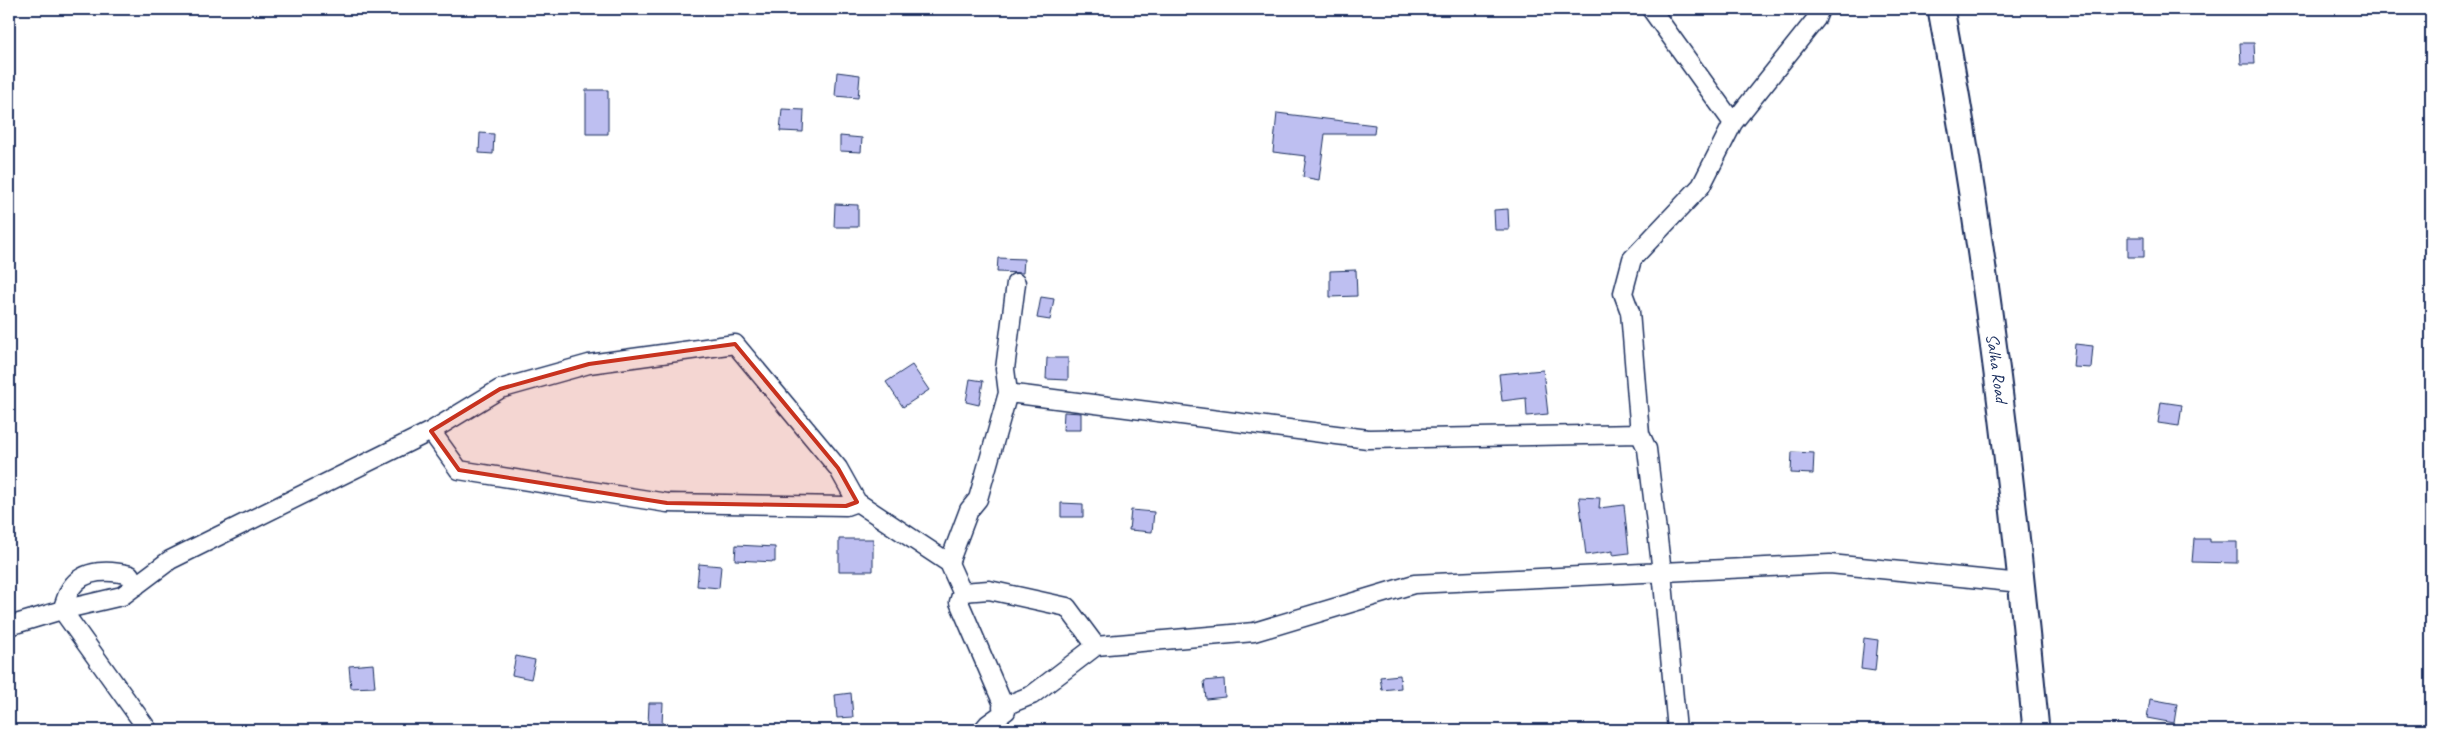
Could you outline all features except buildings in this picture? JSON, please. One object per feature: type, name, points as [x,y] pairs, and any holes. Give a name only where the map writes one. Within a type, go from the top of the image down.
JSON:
[{"type":"main road","name":"Salha Road","points":[[1941,9],[1962,122],[2005,425],[2036,730]]},
{"type":"street","points":[[1651,9],[1733,123]]},
{"type":"street","points":[[1678,730],[1647,449],[1640,434],[1630,312],[1623,292],[1632,260],[1701,186],[1733,123],[1816,19],[1820,9]]},
{"type":"street","points":[[950,563],[969,510],[978,499],[1008,393],[1005,369],[1016,284]]},
{"type":"street","points":[[9,626],[62,610],[122,596],[170,560],[431,431],[500,389],[589,364],[735,344],[838,468],[857,502],[950,563],[962,592],[959,602],[1005,709]]},
{"type":"street","points":[[1008,393],[1368,439],[1640,434]]},
{"type":"street","points":[[431,431],[459,470],[667,503],[846,506],[857,502]]},
{"type":"street","points":[[983,730],[1005,709],[1032,695],[1096,646],[1254,632],[1414,584],[1830,564],[2021,583]]},
{"type":"street","points":[[62,610],[72,586],[94,573],[107,570],[130,575],[136,586]]},
{"type":"street","points":[[962,592],[989,590],[1067,607],[1096,646]]},
{"type":"street","points":[[62,610],[148,730]]},
{"type":"highlighted area","points":[[735,344],[838,468],[857,502],[846,506],[667,503],[459,470],[431,431],[500,389],[589,364]]}]
